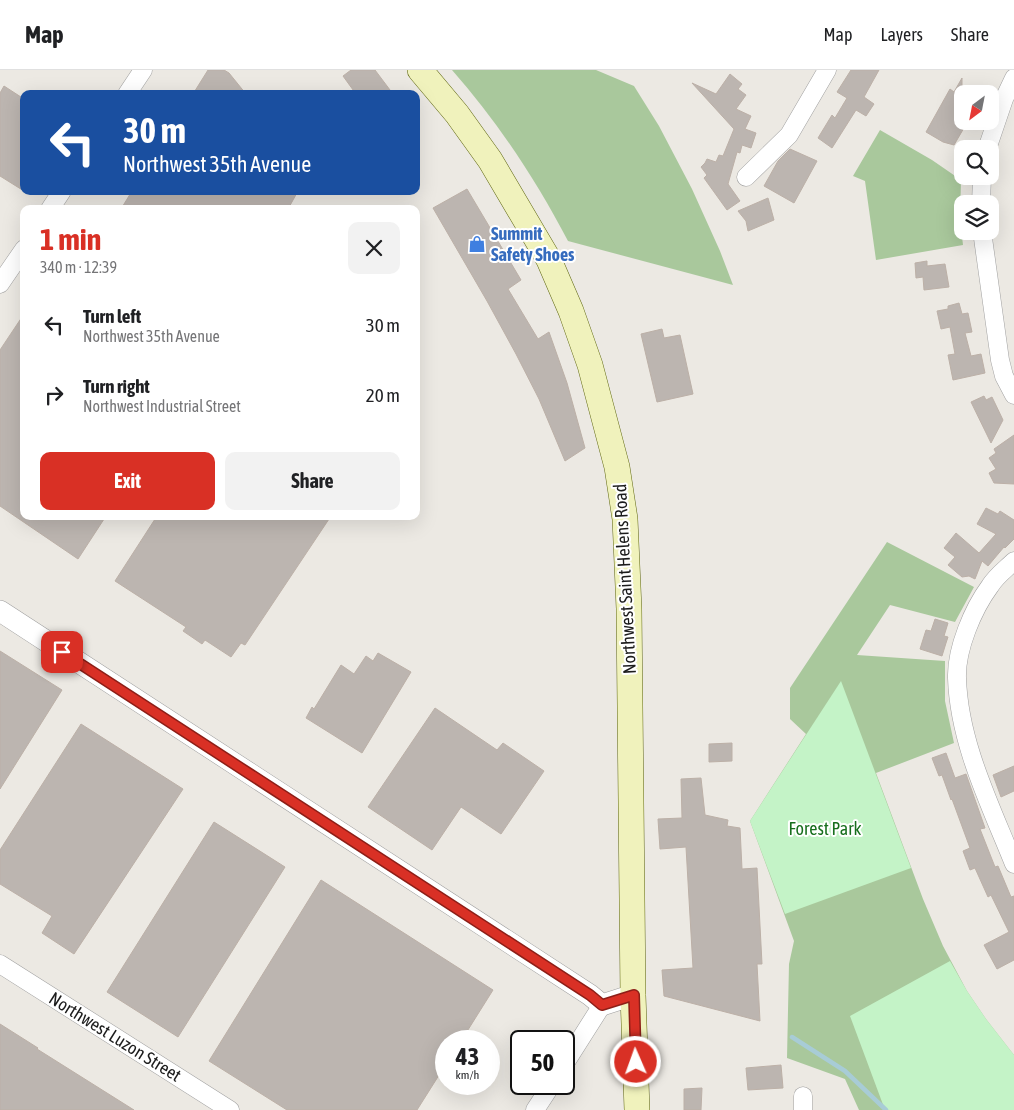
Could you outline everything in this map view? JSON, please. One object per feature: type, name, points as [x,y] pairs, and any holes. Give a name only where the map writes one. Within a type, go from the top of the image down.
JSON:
[{"type":"main road","name":"Northwest Saint Helens Road","points":[[420,70],[457,114],[490,160],[549,260],[571,311],[590,365],[612,445],[625,519],[629,601],[637,1110]]},
{"type":"street","points":[[130,90],[143,70]]},
{"type":"street","points":[[746,177],[789,135],[828,70]]},
{"type":"street","points":[[990,140],[1001,106],[1014,78]]},
{"type":"street","points":[[983,240],[1000,360],[1004,376],[1014,395]]},
{"type":"street","points":[[0,284],[20,255]]},
{"type":"street","points":[[1014,561],[991,584],[974,613],[958,660],[957,677],[960,708],[966,736],[1014,864]]},
{"type":"street","points":[[0,611],[590,995],[602,1005]]},
{"type":"street","name":"Northwest Luzon Street","points":[[0,964],[230,1110]]},
{"type":"street","points":[[575,1048],[602,1005],[634,995]]},
{"type":"street","points":[[535,1110],[545,1095]]},
{"type":"green space","points":[[452,70],[596,70],[634,86],[659,126],[692,189],[733,285],[568,241],[543,196],[515,152],[485,110]]},
{"type":"green space","points":[[880,130],[932,160],[954,175],[954,185],[961,185],[961,195],[954,195],[954,240],[962,240],[963,245],[876,260],[865,181],[853,176]]},
{"type":"green space","points":[[887,542],[974,587],[955,622],[890,605],[857,655],[945,661],[945,701],[954,743],[876,773],[923,899],[943,946],[967,991],[1014,1055],[1014,1110],[859,1110],[845,1079],[787,1058],[789,964],[794,941],[750,821],[806,734],[790,719],[790,688]]},
{"type":"green space","name":"Forest Park","points":[[841,681],[911,868],[785,914],[750,821]]},
{"type":"green space","points":[[950,961],[986,1019],[1014,1055],[1014,1110],[885,1110],[850,1016]]},
{"type":"building","points":[[208,70],[224,70],[229,73],[243,90],[196,90]]},
{"type":"building","points":[[351,70],[375,70],[390,90],[353,90],[343,76]]},
{"type":"building","points":[[851,70],[879,70],[864,97],[874,104],[866,116],[856,110],[832,148],[818,138],[832,115],[835,118],[847,98],[837,92]]},
{"type":"building","points":[[730,74],[742,84],[738,89],[746,95],[736,109],[751,116],[745,129],[756,133],[751,148],[742,145],[740,153],[737,152],[728,184],[740,201],[727,210],[704,178],[707,175],[701,167],[707,159],[716,162],[719,155],[723,156],[734,129],[692,83],[716,94]]},
{"type":"building","points":[[4,86],[20,96],[20,188],[0,176],[0,93]]},
{"type":"building","points":[[950,89],[954,92],[954,130],[963,130],[957,140],[954,140],[954,145],[943,142],[926,132]]},
{"type":"building","points":[[790,149],[817,161],[794,203],[764,186],[778,161]]},
{"type":"building","points":[[467,189],[521,280],[508,289],[538,339],[549,332],[567,383],[585,448],[565,461],[539,399],[516,354],[433,208]]},
{"type":"building","points":[[130,195],[296,195],[290,205],[123,205]]},
{"type":"building","points":[[768,198],[774,220],[748,231],[746,221],[738,211]]},
{"type":"building","points":[[927,261],[927,266],[945,264],[949,287],[924,290],[923,277],[916,278],[915,263]]},
{"type":"building","points":[[959,303],[962,314],[968,313],[972,332],[965,333],[971,356],[981,354],[985,373],[953,380],[948,355],[955,354],[950,327],[941,329],[937,311],[948,309],[948,306]]},
{"type":"building","points":[[20,320],[20,520],[0,506],[0,350]]},
{"type":"building","points":[[662,329],[664,338],[680,335],[693,394],[657,402],[641,334]]},
{"type":"building","points":[[984,396],[986,400],[992,397],[1003,420],[991,443],[971,402]]},
{"type":"building","points":[[1014,435],[1014,484],[994,483],[989,473],[996,469],[989,458],[996,453],[994,449]]},
{"type":"building","points":[[986,508],[998,514],[1000,511],[1014,520],[1014,539],[1004,547],[988,566],[982,561],[975,579],[969,576],[962,577],[948,565],[955,557],[944,548],[956,533],[979,553],[996,534],[977,524]]},
{"type":"building","points":[[21,520],[103,520],[78,559]]},
{"type":"building","points":[[154,520],[328,520],[245,645],[241,643],[231,657],[205,640],[202,644],[183,631],[186,627],[115,581]]},
{"type":"building","points":[[935,619],[948,623],[944,636],[948,637],[942,656],[920,649],[926,630],[931,631]]},
{"type":"building","points":[[0,651],[62,690],[0,789]]},
{"type":"building","points":[[378,653],[411,672],[362,753],[306,718],[312,707],[314,709],[341,665],[354,674],[366,656],[373,661]]},
{"type":"building","points":[[435,708],[497,750],[503,743],[544,771],[501,834],[461,807],[432,850],[368,807]]},
{"type":"building","points":[[81,724],[183,789],[74,954],[42,933],[52,916],[0,884],[0,850]]},
{"type":"building","points":[[732,743],[732,761],[709,762],[709,744]]},
{"type":"building","points":[[946,753],[955,778],[966,774],[985,828],[980,829],[995,867],[998,866],[1011,897],[1014,896],[1014,960],[997,969],[984,945],[1009,932],[991,895],[988,897],[975,868],[970,870],[963,851],[970,848],[942,775],[939,776],[932,758]]},
{"type":"building","points":[[1014,766],[1014,791],[1001,797],[993,775]]},
{"type":"building","points":[[701,778],[705,815],[728,820],[727,826],[740,828],[742,869],[757,868],[762,964],[757,964],[760,1021],[664,996],[662,970],[693,968],[686,847],[660,849],[658,819],[682,818],[681,779]]},
{"type":"building","points":[[214,822],[285,867],[178,1037],[107,992]]},
{"type":"building","points":[[321,880],[493,990],[468,1030],[435,1030],[435,1081],[417,1110],[287,1110],[209,1061]]},
{"type":"building","points":[[0,1024],[37,1049],[134,1110],[0,1110]]},
{"type":"building","points":[[781,1065],[783,1088],[748,1090],[746,1068]]},
{"type":"building","points":[[702,1088],[701,1110],[684,1110],[684,1089]]},
{"type":"waterway","points":[[792,1037],[845,1071],[886,1110]]},
{"type":"place","name":"Summit Safety Shoes","points":[[477,244]]},
{"type":"route","points":[[62,652],[590,995],[602,1005],[634,995],[636,1062]]}]
